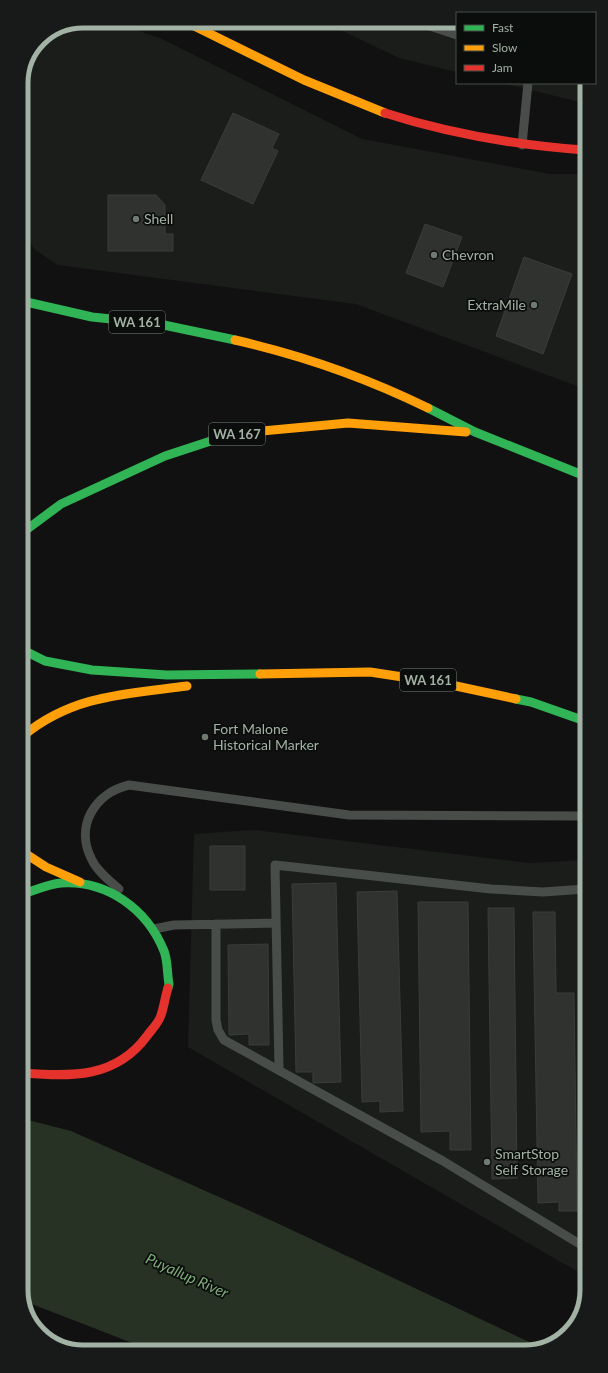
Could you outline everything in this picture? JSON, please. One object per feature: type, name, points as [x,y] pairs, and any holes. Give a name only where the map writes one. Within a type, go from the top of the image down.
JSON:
[{"type":"main road","points":[[199,28],[346,98],[410,121],[481,139],[541,148],[580,150]]},
{"type":"main road","name":"WA 161","points":[[28,301],[92,317],[159,324],[236,340],[298,356],[393,390],[475,432],[580,474]]},
{"type":"main road","name":"WA 167","points":[[28,529],[61,504],[106,483],[165,456],[232,434],[348,423],[475,432]]},
{"type":"main road","name":"WA 161","points":[[28,652],[45,661],[92,670],[167,675],[370,672],[442,682],[531,702],[580,719]]},
{"type":"main road","points":[[28,731],[55,712],[85,702],[265,674]]},
{"type":"main road","points":[[28,855],[46,867],[80,882],[109,890],[123,897],[135,906],[154,929],[165,958],[167,988],[160,1017],[143,1043],[119,1062],[91,1073],[76,1075],[28,1073]]},
{"type":"main road","points":[[28,892],[39,886],[55,883],[80,882]]},
{"type":"lane","points":[[436,28],[456,35]]},
{"type":"lane","points":[[522,145],[528,84]]},
{"type":"lane","points":[[135,906],[92,861],[87,849],[89,818],[98,802],[108,793],[129,785],[349,815],[580,816]]},
{"type":"lane","points":[[279,1069],[275,865],[491,889],[544,892],[580,890]]},
{"type":"lane","points":[[154,929],[174,926],[276,923]]},
{"type":"lane","points":[[216,924],[216,1020],[218,1030],[224,1040],[279,1069],[443,1161],[580,1244]]},
{"type":"shaded area","points":[[76,28],[130,28],[162,39],[362,139],[550,174],[580,174],[580,387],[356,304],[58,265],[34,249],[28,238],[28,80],[34,59],[39,50],[47,42],[56,35],[65,31]]},
{"type":"shaded area","points":[[337,28],[456,28],[456,72],[399,58]]},
{"type":"shaded area","points":[[506,84],[580,84],[580,102]]},
{"type":"shaded area","name":"SmartStop Self Storage","points":[[253,830],[529,863],[580,860],[580,1273],[188,1047],[194,834]]},
{"type":"water","name":"Puyallup River","points":[[28,1120],[71,1131],[277,1223],[534,1344],[532,1345],[138,1345],[30,1303],[28,1290]]},
{"type":"building","name":"Shell","points":[[233,113],[279,134],[272,148],[278,151],[253,204],[201,180]]},
{"type":"building","name":"Shell","points":[[108,195],[156,195],[165,205],[165,234],[173,234],[173,251],[108,251]]},
{"type":"building","name":"Chevron","points":[[425,224],[462,237],[443,287],[406,273]]},
{"type":"building","name":"ExtraMile","points":[[524,257],[572,274],[543,354],[496,336]]},
{"type":"building","points":[[210,846],[245,846],[245,890],[210,890]]},
{"type":"building","points":[[336,883],[341,1082],[313,1083],[313,1072],[296,1072],[292,884]]},
{"type":"building","points":[[397,891],[403,1111],[380,1112],[380,1101],[362,1102],[357,892]]},
{"type":"building","points":[[418,902],[468,902],[471,1150],[450,1150],[450,1131],[421,1132]]},
{"type":"building","points":[[488,908],[514,908],[517,1178],[492,1179]]},
{"type":"building","points":[[533,912],[555,912],[556,993],[574,993],[577,1211],[559,1211],[559,1202],[538,1203]]},
{"type":"building","points":[[268,944],[269,1045],[249,1045],[249,1034],[229,1035],[228,945]]},
{"type":"traffic: fast","points":[[28,302],[92,317],[159,324],[235,340]]},
{"type":"traffic: fast","points":[[428,408],[475,432],[580,474]]},
{"type":"traffic: fast","points":[[28,529],[61,504],[165,456],[232,434],[240,433]]},
{"type":"traffic: fast","points":[[28,652],[45,661],[92,670],[167,675],[260,674]]},
{"type":"traffic: fast","points":[[516,699],[531,702],[580,719]]},
{"type":"traffic: fast","points":[[28,892],[42,887],[61,883],[78,883],[94,886],[123,900],[136,910],[157,936],[166,959],[169,984],[168,988]]},
{"type":"traffic: slow","points":[[198,28],[304,80],[385,113]]},
{"type":"traffic: slow","points":[[235,340],[333,368],[358,377],[428,408]]},
{"type":"traffic: slow","points":[[240,433],[348,423],[466,432]]},
{"type":"traffic: slow","points":[[260,674],[370,672],[442,683],[516,699]]},
{"type":"traffic: slow","points":[[28,732],[42,722],[80,704],[143,691],[187,686]]},
{"type":"traffic: slow","points":[[28,855],[46,867],[80,882]]},
{"type":"traffic: jam","points":[[385,113],[434,127],[483,138],[580,150]]},
{"type":"traffic: jam","points":[[28,1073],[59,1075],[92,1072],[121,1060],[135,1050],[157,1024],[162,1012],[168,988]]},
{"type":"place","name":"Shell","points":[[136,219]]},
{"type":"place","name":"Chevron","points":[[434,255]]},
{"type":"place","name":"ExtraMile","points":[[534,305]]},
{"type":"place","name":"Fort Malone Historical Marker","points":[[205,737]]},
{"type":"place","name":"SmartStop Self Storage","points":[[487,1162]]}]
